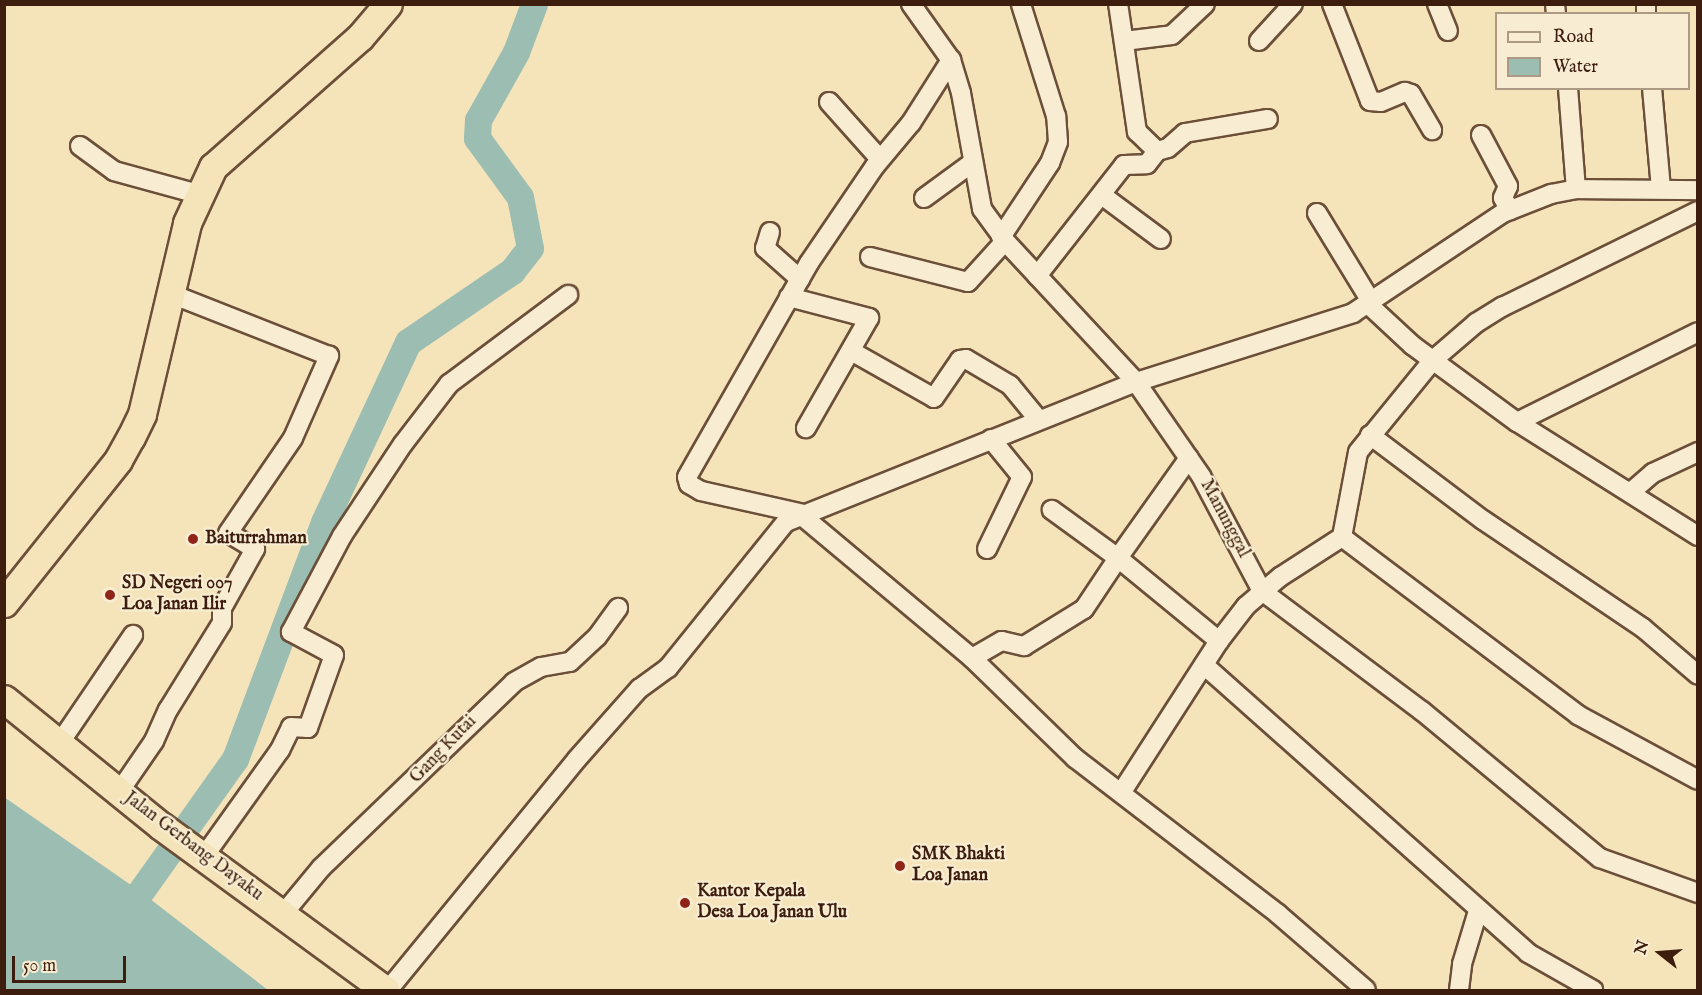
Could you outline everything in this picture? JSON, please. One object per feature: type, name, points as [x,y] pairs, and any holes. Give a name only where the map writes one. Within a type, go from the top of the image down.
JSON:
[{"type":"highway","points":[[4,603],[118,460],[131,437],[142,414],[198,194],[213,167],[236,144],[360,36],[388,4]]},
{"type":"highway","name":"Jalan Gerbang Dayaku","points":[[4,699],[161,826],[386,990]]},
{"type":"street","name":"Manunggal","points":[[911,4],[951,60],[982,209],[1003,239],[1136,382],[1189,458],[1262,591],[1440,726],[1600,858],[1698,893]]},
{"type":"street","points":[[870,257],[968,282],[1003,239],[1050,163],[1058,142],[1056,116],[1021,4]]},
{"type":"street","points":[[1118,4],[1137,132],[1157,151]]},
{"type":"street","points":[[1124,41],[1173,34],[1205,4]]},
{"type":"street","points":[[1259,41],[1293,4]]},
{"type":"street","points":[[1332,4],[1370,101],[1381,102],[1405,92],[1412,94],[1432,130]]},
{"type":"street","points":[[1437,4],[1448,31]]},
{"type":"street","points":[[951,60],[911,123],[880,159],[800,279],[687,479],[701,491],[802,514],[972,658],[1067,751],[1278,914],[1358,988]]},
{"type":"street","points":[[1568,90],[1576,189]]},
{"type":"street","points":[[1652,90],[1660,189]]},
{"type":"street","points":[[829,102],[880,159]]},
{"type":"street","points":[[1036,276],[1103,196],[1124,165],[1147,164],[1157,151],[1168,148],[1185,133],[1268,119]]},
{"type":"street","points":[[1481,135],[1508,186],[1503,198],[1510,210]]},
{"type":"street","points":[[80,146],[114,171],[198,194]]},
{"type":"street","points":[[924,198],[973,162]]},
{"type":"street","points":[[386,990],[577,759],[639,689],[668,668],[781,526],[802,514],[1136,382],[1370,304],[1463,238],[1510,210],[1576,189],[1698,190]]},
{"type":"street","points":[[1103,196],[1161,239]]},
{"type":"street","points":[[1121,793],[1219,641],[1262,591],[1342,537],[1358,452],[1433,360],[1476,323],[1502,307],[1698,211]]},
{"type":"street","points":[[1317,213],[1370,304],[1433,360],[1517,422],[1698,536]]},
{"type":"street","points":[[770,232],[765,248],[800,279]]},
{"type":"street","points":[[118,792],[154,741],[168,710],[222,623],[222,608],[255,549],[228,533],[293,438],[329,356],[172,294]]},
{"type":"street","points":[[201,853],[280,750],[291,727],[308,728],[334,655],[291,632],[342,536],[403,444],[449,384],[568,295]]},
{"type":"street","points":[[789,297],[868,317],[806,428]]},
{"type":"street","points":[[1517,422],[1698,332]]},
{"type":"street","points":[[851,351],[934,398],[960,360],[966,359],[1010,386],[1038,419]]},
{"type":"street","points":[[1370,435],[1483,520],[1643,628],[1698,675]]},
{"type":"street","points":[[987,549],[1022,482],[1018,470],[991,439]]},
{"type":"street","points":[[1631,492],[1653,473],[1698,452]]},
{"type":"street","points":[[972,658],[1002,641],[1024,646],[1084,609],[1189,458]]},
{"type":"street","points":[[1052,510],[1118,558],[1219,641]]},
{"type":"street","points":[[1342,537],[1578,715],[1698,780]]},
{"type":"street","name":"Gang Kutai","points":[[283,915],[321,868],[514,682],[541,667],[570,662],[597,636],[618,608]]},
{"type":"street","points":[[58,744],[133,635]]},
{"type":"street","points":[[1203,665],[1528,953],[1593,990]]},
{"type":"street","points":[[1459,990],[1462,964],[1478,911]]},
{"type":"water","points":[[4,797],[141,892],[268,990],[5,990]]},
{"type":"waterway","points":[[119,922],[235,759],[324,522],[408,342],[512,271],[530,248],[520,197],[477,138],[478,120],[516,52],[534,4]]},
{"type":"place","name":"Baiturrahman","points":[[193,539]]},
{"type":"place","name":"SD Negeri 007 Loa Janan Ilir","points":[[110,595]]},
{"type":"place","name":"SMK Bhakti Loa Janan","points":[[900,866]]},
{"type":"place","name":"Kantor Kepala Desa Loa Janan Ulu","points":[[685,903]]}]
